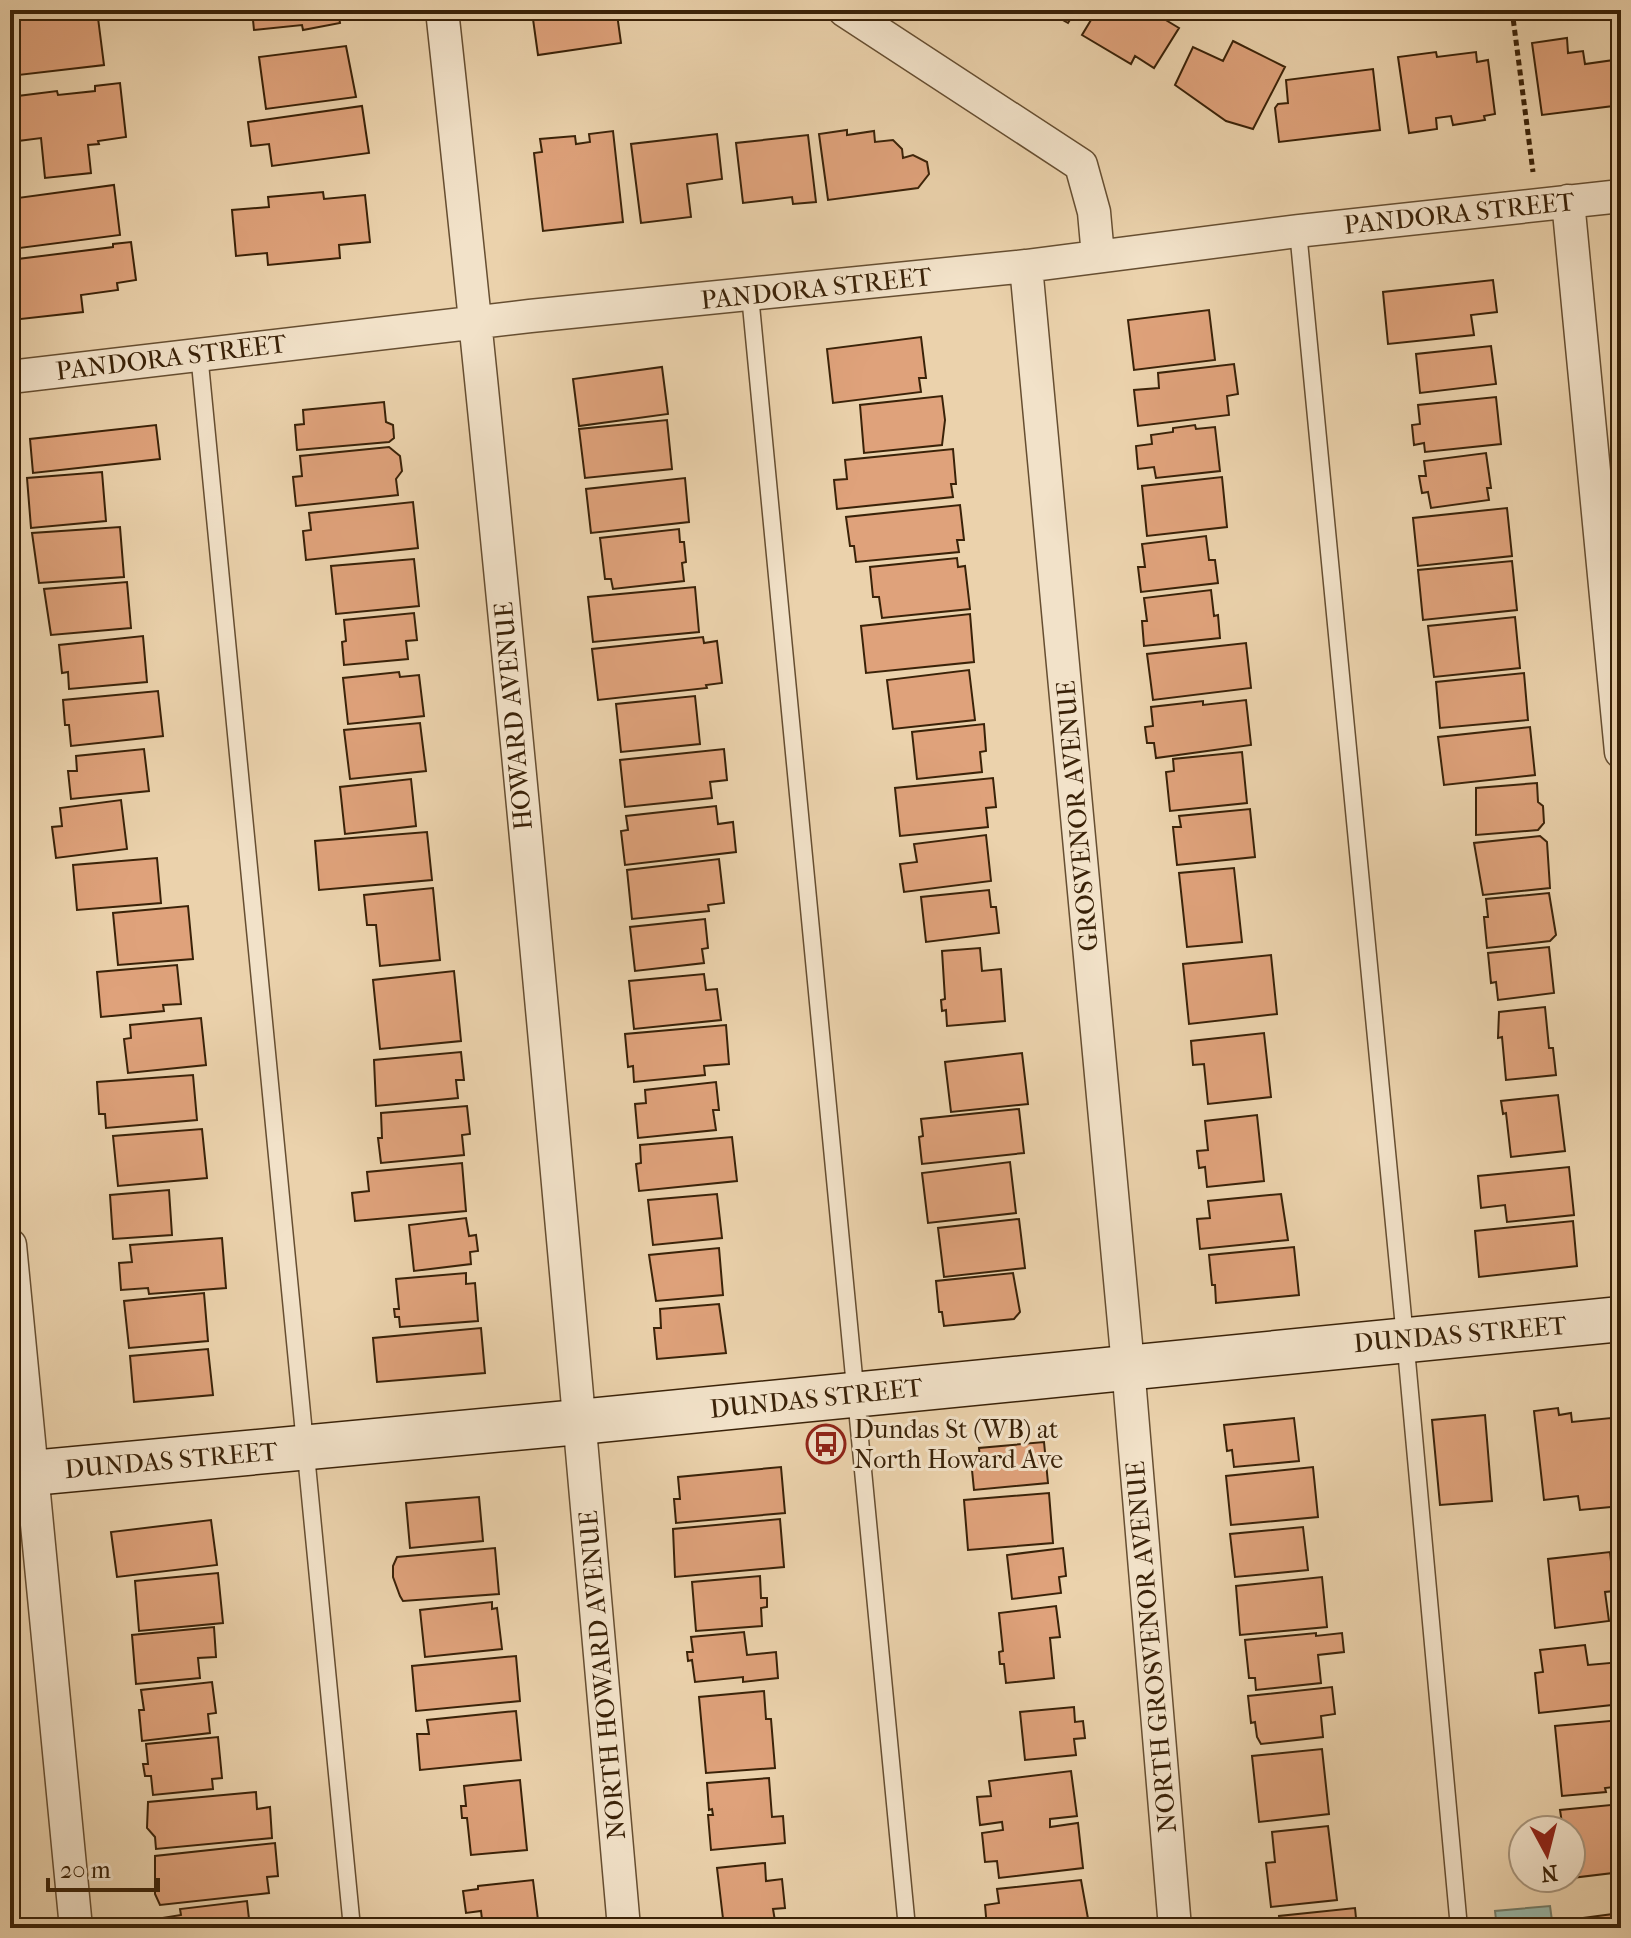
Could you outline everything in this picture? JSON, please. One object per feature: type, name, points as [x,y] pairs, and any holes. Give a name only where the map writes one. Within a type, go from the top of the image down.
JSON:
[{"type":"street","name":"HOWARD AVENUE","points":[[442,10],[476,322],[579,1422]]},
{"type":"street","points":[[844,10],[1081,165],[1094,212],[1098,256]]},
{"type":"street","name":"PANDORA STREET","points":[[10,377],[476,322],[1026,266],[1298,231],[1621,196]]},
{"type":"street","points":[[1553,203],[1621,752]]},
{"type":"street","name":"GROSVENOR AVENUE","points":[[1026,266],[1128,1366]]},
{"type":"street","points":[[10,1245],[21,1474],[76,1928]]},
{"type":"street","name":"DUNDAS STREET","points":[[21,1474],[1621,1319]]},
{"type":"street","name":"NORTH GROSVENOR AVENUE","points":[[1128,1366],[1175,1928]]},
{"type":"street","name":"NORTH HOWARD AVENUE","points":[[579,1422],[624,1928]]},
{"type":"lane","points":[[1298,231],[1459,1928]]},
{"type":"lane","points":[[750,295],[907,1928]]},
{"type":"lane","points":[[199,353],[352,1928]]},
{"type":"path","points":[[1512,10],[1553,203]]},
{"type":"shaded area","points":[[1550,1906],[1553,1928],[1497,1928],[1495,1911]]},
{"type":"building","points":[[97,10],[104,65],[10,76],[10,14]]},
{"type":"building","points":[[252,10],[338,10],[340,23],[303,30],[302,25],[254,30]]},
{"type":"building","points":[[527,10],[611,10],[617,14],[621,43],[538,55],[533,19],[528,19]]},
{"type":"building","points":[[1045,10],[1076,10],[1068,23]]},
{"type":"building","points":[[1097,10],[1149,10],[1179,28],[1154,68],[1135,56],[1131,64],[1082,35]]},
{"type":"building","points":[[1567,38],[1568,53],[1583,51],[1585,64],[1621,59],[1621,105],[1542,115],[1532,43]]},
{"type":"building","points":[[1233,41],[1285,67],[1253,129],[1226,121],[1175,85],[1193,47],[1223,61]]},
{"type":"building","points":[[346,46],[356,97],[266,109],[259,57]]},
{"type":"building","points":[[1436,52],[1437,57],[1476,52],[1477,62],[1488,60],[1495,114],[1484,116],[1485,120],[1453,125],[1451,116],[1436,118],[1437,129],[1409,133],[1398,57]]},
{"type":"building","points":[[1373,69],[1380,130],[1279,142],[1275,108],[1278,104],[1288,103],[1286,80]]},
{"type":"building","points":[[120,83],[126,137],[88,145],[91,173],[45,178],[41,138],[10,142],[10,97],[57,91],[58,95],[95,91],[95,86]]},
{"type":"building","points":[[362,106],[369,153],[272,166],[269,144],[251,146],[248,122]]},
{"type":"building","points":[[847,130],[847,135],[874,131],[875,142],[893,140],[902,149],[903,158],[913,155],[927,162],[929,174],[918,188],[828,200],[819,134]]},
{"type":"building","points":[[613,131],[623,222],[543,231],[534,153],[542,152],[540,139],[575,136],[576,144],[590,142],[589,134]]},
{"type":"building","points":[[717,134],[722,179],[687,184],[691,217],[641,223],[631,144]]},
{"type":"building","points":[[808,135],[816,202],[793,204],[792,197],[743,203],[736,143]]},
{"type":"building","points":[[114,185],[120,235],[12,249],[10,199]]},
{"type":"building","points":[[323,192],[324,199],[365,195],[370,242],[339,245],[340,258],[268,265],[267,253],[236,256],[232,210],[269,207],[268,197]]},
{"type":"building","points":[[131,242],[136,280],[117,283],[118,290],[81,295],[83,312],[12,320],[10,260]]},
{"type":"building","points":[[1493,280],[1497,312],[1471,315],[1474,335],[1388,344],[1383,292]]},
{"type":"building","points":[[1209,310],[1215,360],[1134,370],[1128,320]]},
{"type":"building","points":[[921,337],[926,378],[919,378],[921,392],[833,403],[827,349]]},
{"type":"building","points":[[1491,346],[1496,384],[1420,393],[1416,354]]},
{"type":"building","points":[[1234,364],[1238,394],[1227,396],[1229,415],[1138,426],[1134,390],[1159,388],[1158,373]]},
{"type":"building","points":[[662,367],[668,414],[579,426],[573,379]]},
{"type":"building","points":[[942,396],[945,420],[942,445],[864,453],[860,405]]},
{"type":"building","points":[[1496,397],[1501,444],[1425,452],[1424,443],[1414,445],[1412,425],[1420,424],[1418,405]]},
{"type":"building","points":[[384,402],[386,422],[393,425],[394,438],[389,442],[297,450],[295,425],[304,424],[303,410]]},
{"type":"building","points":[[667,420],[672,469],[585,478],[579,429]]},
{"type":"building","points":[[156,425],[160,459],[33,473],[30,439]]},
{"type":"building","points":[[1195,425],[1196,429],[1215,427],[1220,471],[1156,478],[1154,467],[1138,469],[1136,446],[1152,444],[1151,435]]},
{"type":"building","points":[[389,447],[400,456],[402,471],[396,479],[398,495],[296,506],[293,477],[302,476],[300,456]]},
{"type":"building","points":[[953,449],[956,484],[951,484],[953,497],[837,509],[834,480],[847,479],[845,460]]},
{"type":"building","points":[[1486,453],[1491,488],[1487,488],[1489,500],[1431,508],[1428,492],[1422,493],[1419,476],[1426,476],[1424,461]]},
{"type":"building","points":[[102,472],[106,521],[31,528],[27,478]]},
{"type":"building","points":[[1222,477],[1227,527],[1147,536],[1142,486]]},
{"type":"building","points":[[685,478],[689,522],[591,533],[586,489]]},
{"type":"building","points":[[413,502],[418,548],[306,560],[303,531],[311,530],[309,513]]},
{"type":"building","points":[[960,505],[964,540],[957,540],[959,552],[856,562],[846,517]]},
{"type":"building","points":[[1507,508],[1512,556],[1418,566],[1413,518]]},
{"type":"building","points":[[120,527],[124,577],[39,583],[32,533]]},
{"type":"building","points":[[679,529],[686,562],[682,563],[684,581],[613,589],[611,579],[605,579],[600,538]]},
{"type":"building","points":[[1206,536],[1209,560],[1215,560],[1218,583],[1141,592],[1138,567],[1145,567],[1142,544]]},
{"type":"building","points":[[957,558],[958,567],[965,566],[970,609],[882,618],[879,597],[873,597],[870,567]]},
{"type":"building","points":[[414,559],[419,606],[336,614],[331,566]]},
{"type":"building","points":[[1512,561],[1517,610],[1423,620],[1418,570]]},
{"type":"building","points":[[127,582],[131,628],[51,635],[44,589]]},
{"type":"building","points":[[695,587],[699,632],[593,642],[588,597]]},
{"type":"building","points":[[1211,590],[1220,638],[1144,646],[1142,621],[1147,621],[1144,598]]},
{"type":"building","points":[[414,613],[417,640],[406,641],[408,659],[344,665],[344,620]]},
{"type":"building","points":[[970,614],[974,662],[866,673],[861,626]]},
{"type":"building","points":[[1515,617],[1520,668],[1434,677],[1428,626]]},
{"type":"building","points":[[143,636],[147,682],[69,689],[68,672],[62,673],[59,645]]},
{"type":"building","points":[[703,637],[704,643],[717,641],[722,683],[706,685],[707,688],[598,700],[592,649]]},
{"type":"building","points":[[1246,643],[1251,688],[1153,700],[1147,654]]},
{"type":"building","points":[[969,670],[975,720],[893,729],[887,680]]},
{"type":"building","points":[[399,672],[400,677],[419,675],[424,716],[348,724],[343,678]]},
{"type":"building","points":[[1524,673],[1528,720],[1440,728],[1436,682]]},
{"type":"building","points":[[158,691],[163,736],[71,746],[63,700]]},
{"type":"building","points":[[695,696],[700,744],[621,752],[616,704]]},
{"type":"building","points":[[1246,700],[1251,745],[1156,758],[1154,743],[1147,743],[1145,727],[1153,726],[1151,707]]},
{"type":"building","points":[[420,723],[426,771],[350,779],[344,730]]},
{"type":"building","points":[[984,724],[986,751],[980,752],[982,772],[917,779],[912,732]]},
{"type":"building","points":[[1530,727],[1535,775],[1444,785],[1438,737]]},
{"type":"building","points":[[144,749],[149,791],[71,799],[68,771],[77,771],[76,756]]},
{"type":"building","points":[[724,749],[727,780],[710,782],[712,798],[625,807],[620,760]]},
{"type":"building","points":[[1242,752],[1247,803],[1170,811],[1166,772],[1174,771],[1173,759]]},
{"type":"building","points":[[993,778],[996,807],[986,808],[988,827],[900,836],[895,788]]},
{"type":"building","points":[[411,779],[416,826],[345,834],[340,787]]},
{"type":"building","points":[[1537,783],[1544,823],[1538,830],[1476,835],[1476,788]]},
{"type":"building","points":[[121,800],[127,849],[56,858],[52,827],[62,826],[60,808]]},
{"type":"building","points":[[716,806],[718,824],[733,822],[736,852],[625,865],[621,831],[628,830],[626,816]]},
{"type":"building","points":[[1250,809],[1255,857],[1177,865],[1173,827],[1181,827],[1179,816]]},
{"type":"building","points":[[427,832],[432,880],[319,890],[315,841]]},
{"type":"building","points":[[986,835],[991,881],[904,892],[900,864],[917,862],[914,844]]},
{"type":"building","points":[[1540,836],[1547,842],[1550,888],[1483,895],[1474,843]]},
{"type":"building","points":[[157,858],[161,903],[77,910],[73,865]]},
{"type":"building","points":[[719,859],[724,903],[708,905],[709,911],[632,919],[627,870]]},
{"type":"building","points":[[1234,868],[1242,942],[1187,947],[1179,873]]},
{"type":"building","points":[[433,888],[440,960],[380,966],[376,925],[367,925],[364,895]]},
{"type":"building","points":[[989,890],[991,907],[996,907],[999,933],[926,942],[921,897]]},
{"type":"building","points":[[1549,893],[1556,935],[1550,941],[1487,948],[1486,899]]},
{"type":"building","points":[[188,906],[193,959],[118,965],[113,913]]},
{"type":"building","points":[[705,919],[708,948],[702,949],[704,963],[635,971],[630,927]]},
{"type":"building","points":[[1549,947],[1554,993],[1498,1000],[1496,982],[1491,983],[1488,953]]},
{"type":"building","points":[[980,948],[982,971],[1001,969],[1005,1021],[947,1026],[946,1010],[942,1011],[941,1000],[945,999],[942,951]]},
{"type":"building","points":[[1271,955],[1277,1014],[1189,1024],[1183,964]]},
{"type":"building","points":[[177,965],[181,1004],[163,1005],[164,1011],[101,1017],[97,972]]},
{"type":"building","points":[[454,971],[461,1041],[380,1049],[373,980]]},
{"type":"building","points":[[704,974],[706,990],[717,989],[721,1020],[634,1029],[629,981]]},
{"type":"building","points":[[1545,1007],[1549,1048],[1553,1048],[1556,1075],[1506,1080],[1502,1037],[1498,1038],[1499,1012]]},
{"type":"building","points":[[201,1018],[206,1065],[128,1073],[124,1039],[131,1038],[130,1025]]},
{"type":"building","points":[[726,1025],[729,1064],[704,1066],[705,1075],[634,1082],[633,1066],[628,1067],[625,1034]]},
{"type":"building","points":[[1264,1033],[1271,1097],[1208,1104],[1204,1064],[1193,1065],[1191,1041]]},
{"type":"building","points":[[461,1052],[464,1080],[456,1080],[458,1098],[376,1106],[374,1060]]},
{"type":"building","points":[[1022,1053],[1028,1104],[951,1112],[945,1062]]},
{"type":"building","points":[[193,1075],[197,1120],[106,1128],[105,1114],[99,1114],[97,1082]]},
{"type":"building","points":[[716,1082],[719,1110],[713,1110],[716,1130],[638,1138],[635,1104],[646,1103],[645,1090]]},
{"type":"building","points":[[1558,1095],[1565,1151],[1511,1157],[1506,1113],[1503,1114],[1501,1101]]},
{"type":"building","points":[[467,1106],[470,1134],[462,1135],[464,1155],[381,1163],[378,1138],[382,1138],[381,1113]]},
{"type":"building","points":[[1019,1109],[1024,1153],[922,1164],[921,1119]]},
{"type":"building","points":[[1257,1115],[1264,1181],[1207,1187],[1205,1167],[1199,1168],[1197,1151],[1208,1150],[1205,1121]]},
{"type":"building","points":[[202,1129],[207,1178],[118,1186],[113,1136]]},
{"type":"building","points":[[732,1137],[737,1181],[639,1191],[636,1164],[641,1163],[640,1145]]},
{"type":"building","points":[[1010,1162],[1016,1213],[928,1223],[922,1173]]},
{"type":"building","points":[[462,1163],[466,1211],[355,1221],[352,1193],[369,1191],[367,1172]]},
{"type":"building","points":[[1569,1167],[1574,1215],[1507,1222],[1505,1205],[1481,1208],[1478,1176]]},
{"type":"building","points":[[169,1190],[172,1235],[113,1239],[110,1195]]},
{"type":"building","points":[[717,1194],[722,1238],[653,1245],[648,1200]]},
{"type":"building","points":[[1281,1194],[1288,1240],[1200,1249],[1197,1219],[1210,1218],[1208,1201]]},
{"type":"building","points":[[466,1218],[469,1236],[476,1235],[478,1251],[470,1252],[471,1264],[414,1271],[409,1225]]},
{"type":"building","points":[[1019,1219],[1025,1268],[944,1277],[938,1228]]},
{"type":"building","points":[[1573,1221],[1577,1266],[1479,1277],[1475,1231]]},
{"type":"building","points":[[222,1238],[226,1288],[149,1294],[148,1288],[121,1290],[119,1263],[132,1262],[130,1245]]},
{"type":"building","points":[[1294,1247],[1299,1295],[1216,1303],[1209,1255]]},
{"type":"building","points":[[719,1248],[723,1295],[656,1301],[649,1255]]},
{"type":"building","points":[[466,1273],[466,1284],[475,1283],[478,1321],[400,1327],[394,1309],[399,1309],[396,1279]]},
{"type":"building","points":[[1013,1273],[1020,1312],[1014,1319],[944,1326],[942,1312],[939,1312],[936,1281]]},
{"type":"building","points":[[204,1293],[208,1341],[129,1348],[124,1301]]},
{"type":"building","points":[[719,1304],[726,1353],[657,1359],[654,1328],[661,1328],[660,1309]]},
{"type":"building","points":[[481,1328],[485,1373],[377,1382],[373,1338]]},
{"type":"building","points":[[208,1349],[213,1395],[134,1402],[130,1356]]},
{"type":"building","points":[[1558,1408],[1559,1415],[1571,1413],[1572,1422],[1611,1418],[1615,1448],[1620,1448],[1621,1506],[1580,1510],[1578,1496],[1544,1500],[1534,1411]]},
{"type":"building","points":[[1485,1415],[1492,1501],[1440,1505],[1432,1420]]},
{"type":"building","points":[[1294,1418],[1299,1461],[1234,1467],[1232,1450],[1227,1451],[1224,1425]]},
{"type":"building","points":[[1044,1442],[1048,1483],[974,1490],[971,1460],[980,1459],[979,1448]]},
{"type":"building","points":[[781,1467],[785,1513],[676,1523],[674,1499],[680,1499],[678,1477]]},
{"type":"building","points":[[1313,1467],[1318,1517],[1231,1525],[1226,1476]]},
{"type":"building","points":[[1049,1493],[1053,1543],[968,1550],[964,1500]]},
{"type":"building","points":[[479,1497],[483,1541],[410,1548],[406,1503]]},
{"type":"building","points":[[780,1519],[784,1567],[675,1577],[673,1529]]},
{"type":"building","points":[[211,1520],[217,1565],[117,1577],[111,1532]]},
{"type":"building","points":[[1303,1527],[1308,1570],[1235,1577],[1230,1534]]},
{"type":"building","points":[[495,1548],[499,1594],[403,1601],[400,1596],[393,1577],[397,1557]]},
{"type":"building","points":[[1063,1548],[1066,1576],[1059,1577],[1061,1593],[1012,1599],[1007,1555]]},
{"type":"building","points":[[1610,1552],[1614,1591],[1605,1592],[1609,1621],[1555,1628],[1548,1559]]},
{"type":"building","points":[[218,1573],[223,1623],[139,1631],[135,1581]]},
{"type":"building","points":[[760,1576],[761,1598],[767,1598],[767,1607],[761,1608],[762,1626],[696,1631],[692,1582]]},
{"type":"building","points":[[1322,1577],[1327,1627],[1240,1635],[1236,1586]]},
{"type":"building","points":[[492,1602],[492,1609],[497,1608],[502,1649],[425,1657],[420,1610]]},
{"type":"building","points":[[1056,1606],[1060,1637],[1050,1638],[1054,1678],[1006,1683],[1004,1664],[1000,1664],[999,1652],[1003,1651],[999,1613]]},
{"type":"building","points":[[214,1627],[216,1657],[198,1658],[200,1678],[136,1684],[132,1635]]},
{"type":"building","points":[[744,1632],[747,1655],[776,1652],[778,1678],[743,1682],[743,1677],[695,1682],[692,1660],[688,1661],[687,1652],[693,1652],[691,1637]]},
{"type":"building","points":[[1316,1633],[1316,1636],[1342,1633],[1344,1652],[1318,1655],[1321,1683],[1256,1690],[1255,1678],[1249,1678],[1245,1640]]},
{"type":"building","points":[[1585,1645],[1588,1665],[1621,1662],[1621,1704],[1539,1713],[1535,1673],[1543,1672],[1540,1650]]},
{"type":"building","points":[[516,1656],[520,1701],[416,1711],[412,1666]]},
{"type":"building","points":[[212,1682],[216,1713],[208,1714],[210,1733],[142,1741],[139,1710],[144,1710],[141,1690]]},
{"type":"building","points":[[1332,1687],[1335,1714],[1321,1716],[1323,1737],[1261,1744],[1255,1722],[1251,1723],[1248,1696]]},
{"type":"building","points":[[764,1691],[766,1719],[771,1719],[775,1768],[706,1773],[699,1697]]},
{"type":"building","points":[[1074,1707],[1075,1722],[1083,1721],[1085,1738],[1074,1739],[1076,1755],[1025,1760],[1020,1712]]},
{"type":"building","points":[[516,1711],[521,1760],[420,1770],[417,1734],[429,1734],[427,1720]]},
{"type":"building","points":[[1621,1720],[1621,1786],[1605,1788],[1606,1792],[1562,1796],[1555,1726]]},
{"type":"building","points":[[218,1737],[222,1778],[212,1779],[213,1789],[153,1795],[151,1776],[145,1776],[143,1764],[148,1764],[146,1744]]},
{"type":"building","points":[[1322,1749],[1329,1814],[1259,1822],[1252,1756]]},
{"type":"building","points":[[1071,1771],[1077,1816],[1050,1819],[1050,1827],[1078,1823],[1083,1868],[999,1878],[997,1861],[985,1862],[982,1833],[1003,1830],[1002,1822],[980,1825],[977,1797],[991,1796],[989,1781]]},
{"type":"building","points":[[769,1778],[772,1817],[783,1816],[785,1843],[711,1850],[708,1815],[713,1815],[712,1809],[709,1810],[707,1783]]},
{"type":"building","points":[[520,1780],[527,1850],[471,1855],[467,1818],[462,1818],[461,1806],[466,1806],[464,1786]]},
{"type":"building","points":[[256,1792],[257,1809],[270,1807],[272,1838],[156,1849],[155,1837],[147,1828],[148,1802]]},
{"type":"building","points":[[1621,1804],[1621,1872],[1587,1876],[1587,1814],[1561,1814],[1560,1810]]},
{"type":"building","points":[[1328,1826],[1337,1900],[1271,1907],[1266,1863],[1275,1862],[1272,1832]]},
{"type":"building","points":[[275,1843],[278,1876],[267,1877],[269,1893],[160,1905],[155,1894],[155,1856]]},
{"type":"building","points":[[765,1863],[766,1881],[782,1879],[785,1908],[773,1909],[775,1921],[724,1927],[717,1868]]},
{"type":"building","points":[[533,1880],[539,1928],[483,1928],[481,1911],[466,1913],[463,1891],[478,1889],[478,1886]]},
{"type":"building","points":[[1081,1880],[1089,1924],[1079,1924],[1080,1928],[987,1928],[985,1905],[999,1903],[997,1889]]},
{"type":"building","points":[[247,1901],[250,1928],[163,1928],[162,1918],[181,1915],[180,1909]]},
{"type":"building","points":[[1355,1908],[1357,1928],[1280,1928],[1279,1916]]},
{"type":"building","points":[[1621,1913],[1621,1928],[1568,1928],[1567,1920]]},
{"type":"place","name":"Dundas St (WB) at North Howard Ave","points":[[826,1444]]}]
